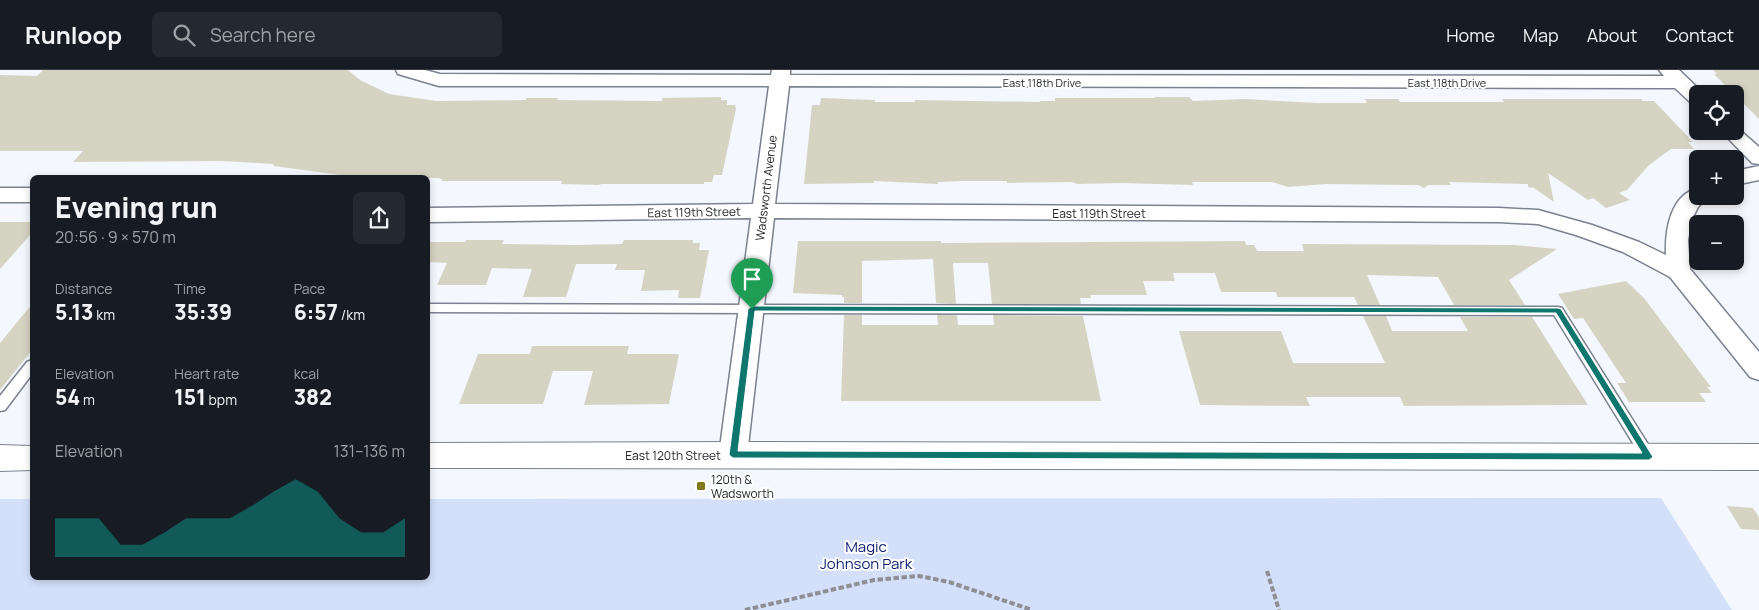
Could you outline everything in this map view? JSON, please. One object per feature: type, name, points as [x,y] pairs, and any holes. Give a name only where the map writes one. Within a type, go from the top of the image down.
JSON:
[{"type":"street","name":"East 118th Drive","points":[[404,70],[439,80],[780,76],[1674,76]]},
{"type":"street","name":"Wadsworth Avenue","points":[[733,455],[780,76]]},
{"type":"street","points":[[1674,76],[1689,90]]},
{"type":"street","points":[[1740,140],[1759,158]]},
{"type":"street","points":[[1744,176],[1759,173]]},
{"type":"street","points":[[1,196],[30,195]]},
{"type":"street","points":[[1689,201],[1680,219],[1676,244],[1678,271],[1759,370]]},
{"type":"street","name":"East 119th Street","points":[[430,215],[764,211],[1499,215],[1538,218],[1584,230],[1631,247],[1678,271]]},
{"type":"street","name":"East 120th Street","points":[[430,456],[1759,457]]},
{"type":"street","points":[[0,458],[30,458]]},
{"type":"lane","points":[[430,308],[1558,311],[1649,457]]},
{"type":"lane","points":[[0,406],[30,368]]},
{"type":"path","points":[[1267,571],[1279,610]]},
{"type":"path","points":[[745,610],[874,580],[919,576],[949,582],[1032,610]]},
{"type":"green space","name":"Magic Johnson Park","points":[[1661,498],[1732,610],[0,610],[0,499],[30,499],[30,580],[430,580],[430,499]]},
{"type":"building","points":[[43,70],[348,70],[360,80],[389,94],[436,101],[558,98],[557,100],[662,101],[662,98],[721,97],[721,100],[727,100],[727,105],[735,105],[736,109],[722,175],[714,175],[712,182],[704,182],[704,184],[598,185],[561,184],[562,181],[441,181],[443,179],[430,178],[430,175],[340,175],[274,166],[273,164],[223,161],[73,162],[83,151],[0,151],[0,75],[37,76]]},
{"type":"building","points":[[1713,70],[1759,70],[1759,119],[1744,104],[1744,85],[1725,85],[1714,74],[1717,74]]},
{"type":"building","points":[[1189,97],[1193,101],[1245,99],[1317,103],[1367,103],[1365,99],[1398,99],[1400,102],[1504,102],[1502,99],[1641,99],[1643,101],[1654,101],[1689,140],[1693,142],[1688,142],[1694,149],[1671,149],[1649,165],[1627,190],[1619,193],[1630,200],[1606,208],[1593,198],[1588,200],[1548,173],[1554,202],[1534,188],[1528,187],[1528,184],[1449,182],[1451,185],[1428,185],[1424,188],[1418,185],[1326,184],[1288,187],[1272,182],[1192,182],[1193,185],[1078,184],[1072,182],[1007,183],[1007,181],[938,182],[938,184],[874,181],[874,183],[804,184],[812,105],[820,105],[821,98],[875,100],[875,102],[915,102],[915,100],[1040,102],[1055,101],[1055,98]]},
{"type":"building","points":[[0,222],[30,222],[30,235],[0,269]]},
{"type":"building","points":[[466,240],[504,240],[502,244],[574,245],[622,244],[624,240],[693,240],[693,243],[700,243],[699,250],[709,250],[700,298],[678,298],[679,290],[641,291],[645,270],[615,270],[617,264],[576,264],[566,297],[523,297],[532,269],[492,268],[486,285],[437,285],[447,263],[430,262],[430,242],[465,242]]},
{"type":"building","points":[[798,241],[941,241],[941,243],[1245,241],[1246,245],[1254,245],[1257,251],[1304,251],[1302,244],[1514,245],[1557,249],[1509,280],[1525,305],[1454,305],[1438,277],[1367,275],[1380,305],[1358,305],[1354,297],[1277,297],[1276,292],[1221,292],[1215,273],[1173,273],[1175,281],[1143,281],[1147,295],[1090,295],[1091,298],[1080,298],[1081,304],[992,304],[988,263],[953,263],[956,304],[936,303],[933,259],[862,261],[862,303],[844,303],[842,295],[793,293]]},
{"type":"building","points":[[1626,281],[1644,298],[1711,387],[1707,387],[1712,393],[1699,393],[1706,402],[1629,402],[1617,383],[1626,383],[1583,318],[1574,319],[1558,294]]},
{"type":"building","points":[[30,306],[30,352],[0,390],[0,343]]},
{"type":"building","points":[[844,315],[862,315],[862,325],[938,325],[937,315],[957,315],[958,325],[994,325],[993,315],[1083,316],[1101,401],[841,401]]},
{"type":"building","points":[[1363,316],[1386,316],[1392,331],[1468,331],[1460,317],[1532,317],[1588,405],[1404,406],[1400,397],[1306,397],[1310,406],[1200,405],[1179,331],[1281,331],[1293,363],[1385,363]]},
{"type":"building","points":[[532,346],[629,346],[627,354],[679,354],[669,404],[584,405],[593,371],[553,371],[543,404],[459,404],[478,354],[530,354]]},
{"type":"building","points":[[1727,506],[1753,508],[1759,517],[1759,530],[1741,529]]},
{"type":"place","name":"120th & Wadsworth","points":[[701,486]]},
{"type":"route","points":[[752,309],[1558,311],[1649,457],[733,455],[752,309]]}]
